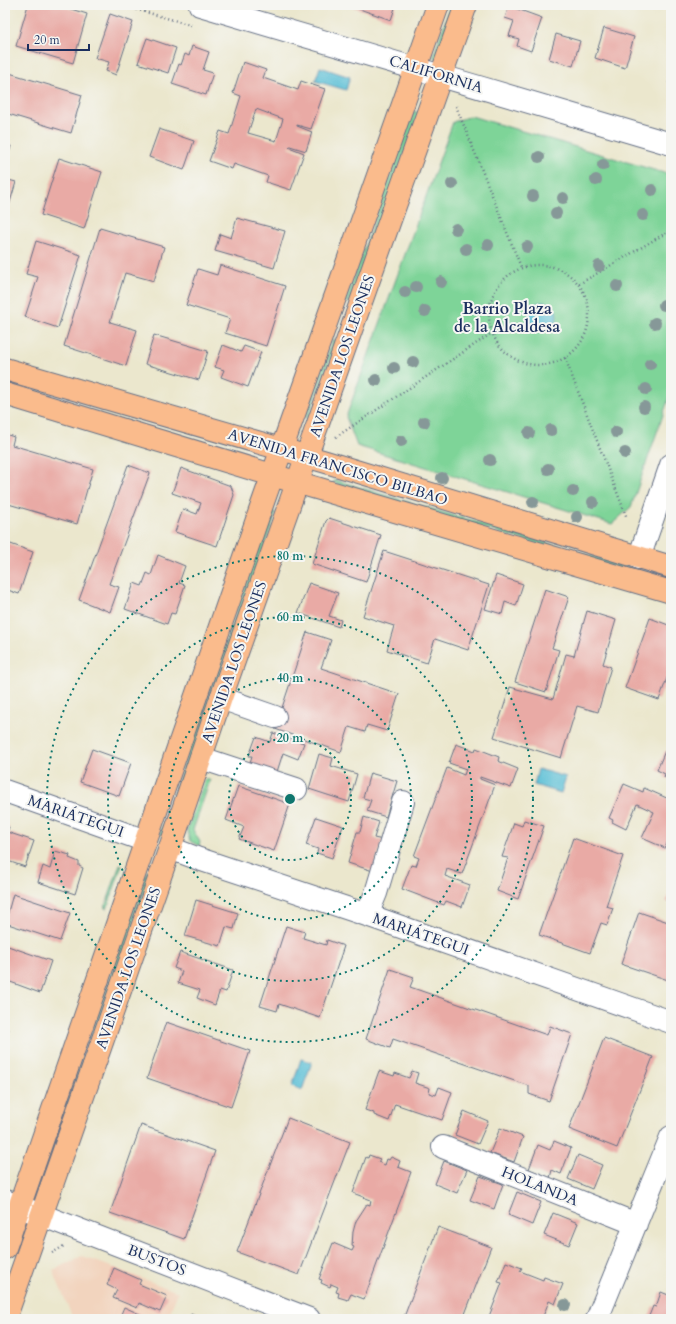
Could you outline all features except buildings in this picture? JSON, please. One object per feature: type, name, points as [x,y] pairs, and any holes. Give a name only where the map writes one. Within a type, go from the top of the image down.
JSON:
[{"type":"main road","name":"AVENIDA LOS LEONES","points":[[5,1248],[12,1204],[146,841],[272,475],[438,5]]},
{"type":"main road","name":"AVENIDA LOS LEONES","points":[[5,1319],[221,698],[466,5]]},
{"type":"main road","name":"AVENIDA FRANCISCO BILBAO","points":[[5,369],[306,457],[671,567]]},
{"type":"main road","name":"AVENIDA FRANCISCO BILBAO","points":[[5,394],[272,475],[671,592]]},
{"type":"street","name":"CALIFORNIA","points":[[200,5],[671,144]]},
{"type":"street","points":[[639,558],[671,464]]},
{"type":"street","points":[[221,698],[275,717]]},
{"type":"street","points":[[201,758],[296,789]]},
{"type":"street","name":"MARIÁTEGUI","points":[[5,791],[146,841]]},
{"type":"street","points":[[367,915],[376,893],[403,802]]},
{"type":"street","name":"MARIÁTEGUI","points":[[170,848],[199,860],[367,915],[671,1022]]},
{"type":"street","points":[[596,1319],[671,1138]]},
{"type":"street","name":"HOLANDA","points":[[443,1147],[636,1224]]},
{"type":"street","name":"BUSTOS","points":[[12,1204],[309,1319]]},
{"type":"path","points":[[456,106],[521,267]]},
{"type":"path","points":[[579,284],[671,230]]},
{"type":"path","points":[[545,265],[566,272],[579,284],[587,299],[589,316],[587,329],[579,345],[565,358],[541,365],[527,363],[511,356],[501,347],[492,332],[488,313],[492,296],[497,286],[509,274],[521,267],[545,265]]},
{"type":"path","points":[[334,439],[492,332]]},
{"type":"path","points":[[565,358],[627,518]]},
{"type":"path","points":[[52,1253],[66,1245]]},
{"type":"shaded area","points":[[82,1256],[178,1292],[167,1319],[73,1319],[53,1270]]},
{"type":"green space","points":[[451,5],[455,5],[437,59],[433,57]]},
{"type":"green space","points":[[414,111],[419,113],[349,303],[345,302]]},
{"type":"green space","points":[[471,116],[671,175],[671,392],[631,507],[612,524],[357,446],[346,417],[453,122]]},
{"type":"green space","points":[[333,339],[337,341],[308,419],[305,417]]},
{"type":"green space","points":[[335,480],[671,580],[671,584],[333,483]]},
{"type":"green space","points":[[271,512],[276,513],[165,835],[160,834]]},
{"type":"green space","points":[[205,779],[210,780],[193,830],[200,842],[199,846],[190,841],[187,830]]},
{"type":"green space","points":[[120,864],[122,865],[107,909],[105,908]]},
{"type":"green space","points":[[147,871],[151,873],[48,1175],[42,1174]]},
{"type":"water","points":[[320,67],[350,77],[346,90],[315,81]]},
{"type":"water","points":[[543,302],[553,306],[557,316],[553,326],[543,330],[533,326],[529,316],[533,306]]},
{"type":"water","points":[[538,769],[566,777],[561,793],[534,785]]},
{"type":"water","points":[[301,1059],[312,1062],[302,1090],[292,1086]]},
{"type":"district","name":"Barrio Plaza de la Alcaldesa","points":[[507,317]]}]
